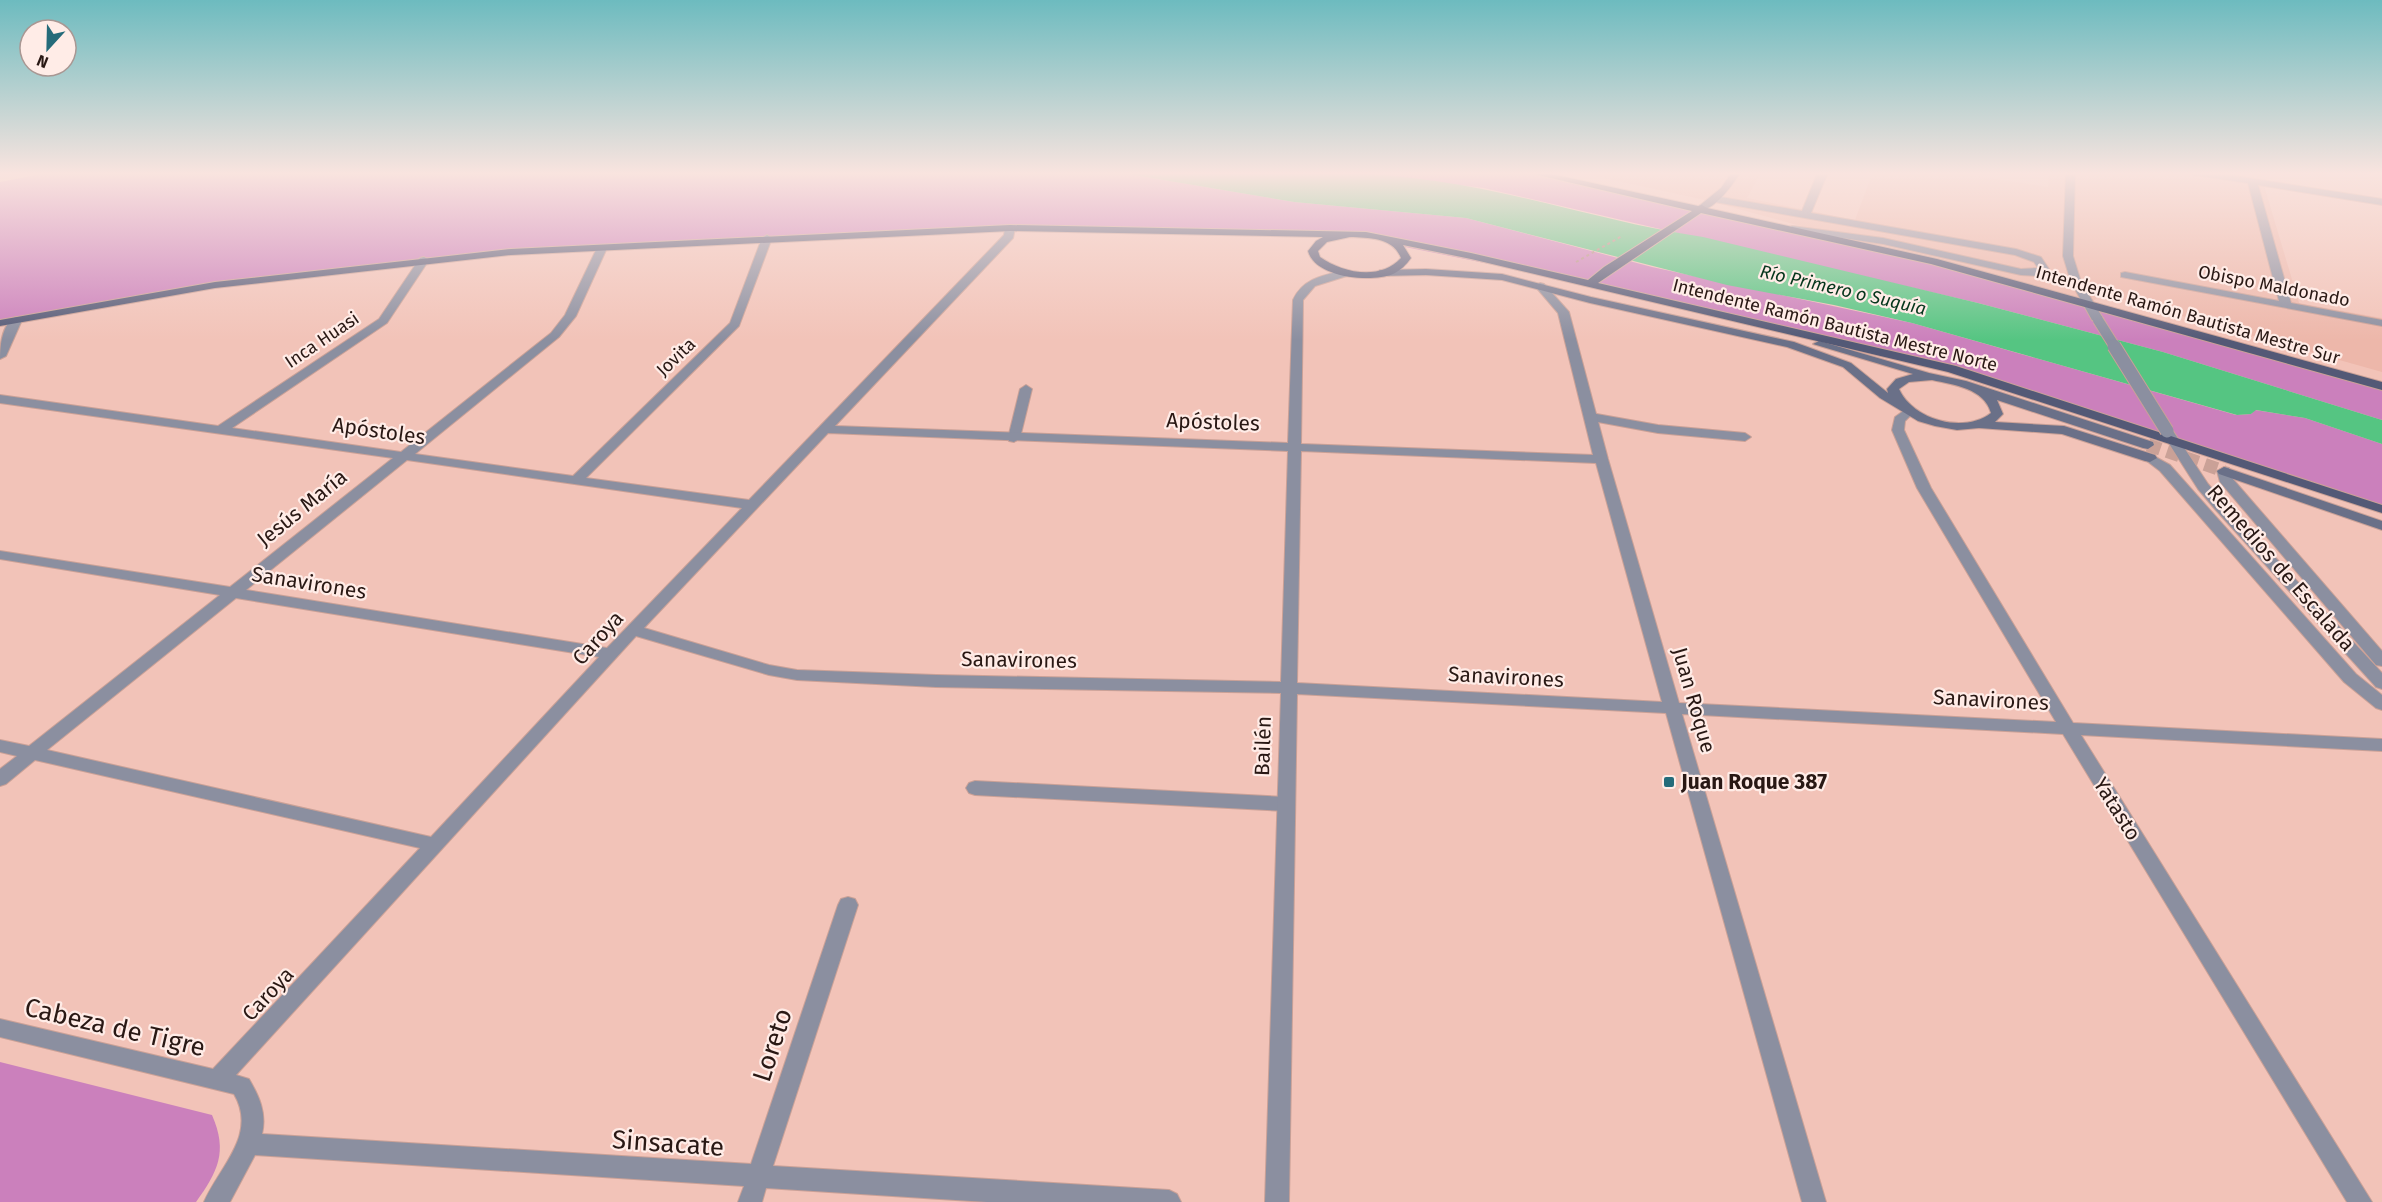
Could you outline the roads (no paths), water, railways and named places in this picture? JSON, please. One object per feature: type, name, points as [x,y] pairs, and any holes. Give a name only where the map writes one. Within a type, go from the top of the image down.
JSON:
[{"type":"main road","points":[[0,323],[215,285],[423,260],[511,252],[767,238],[1008,228]]},
{"type":"main road","points":[[1015,228],[1350,234],[1376,236],[1398,245],[1404,251],[1406,258],[1402,264],[1380,273],[1346,273],[1321,264],[1315,258],[1313,251],[1324,240],[1350,234]]},
{"type":"main road","points":[[1590,284],[1608,269],[1671,228]]},
{"type":"main road","name":"Intendente Ramón Bautista Mestre Sur","points":[[1795,228],[1933,261],[2382,386]]},
{"type":"main road","name":"Intendente Ramón Bautista Mestre Norte","points":[[1376,236],[1952,369],[2170,435],[2382,509]]},
{"type":"street","name":"Caroya","points":[[218,1079],[633,630],[1009,236],[1010,228]]},
{"type":"street","points":[[1796,228],[1883,241],[2028,273],[2044,269],[2042,262],[2016,252],[1880,228]]},
{"type":"street","name":"Remedios de Escalada","points":[[2069,228],[2068,256],[2076,282],[2170,435],[2219,505],[2382,683]]},
{"type":"street","points":[[2265,228],[2286,305]]},
{"type":"street","name":"Jovita","points":[[577,479],[735,324],[767,238]]},
{"type":"street","name":"Jesús María","points":[[0,779],[555,335],[570,316],[602,248]]},
{"type":"street","name":"Inca Huasi","points":[[220,430],[382,321],[423,260]]},
{"type":"street","name":"Bailén","points":[[1277,1202],[1294,445],[1300,293],[1320,279],[1346,273]]},
{"type":"street","points":[[1380,273],[1486,275],[1540,286],[1590,300],[1806,349],[1847,365],[1884,395],[1905,408],[1946,424],[2027,426],[2064,430],[2149,452]]},
{"type":"street","name":"Obispo Maldonado","points":[[2125,275],[2382,323]]},
{"type":"street","name":"Juan Roque","points":[[1540,286],[1563,312],[1601,459],[1814,1202]]},
{"type":"street","points":[[1699,309],[1980,390],[2149,452]]},
{"type":"street","points":[[0,356],[16,320]]},
{"type":"street","points":[[1905,408],[1893,389],[1897,383],[1905,379],[1932,376]]},
{"type":"street","points":[[1014,438],[1026,389]]},
{"type":"street","points":[[1980,390],[1997,407],[1997,414],[1992,421],[1982,425]]},
{"type":"street","name":"Apóstoles","points":[[0,399],[752,505]]},
{"type":"street","name":"Yatasto","points":[[1905,408],[1899,420],[1899,430],[1924,488],[2067,727],[2360,1202]]},
{"type":"street","points":[[1591,417],[1681,432],[1745,437]]},
{"type":"street","name":"Apóstoles","points":[[824,429],[1014,438],[1294,445],[1601,459]]},
{"type":"street","name":"Remedios de Escalada","points":[[2149,452],[2350,678],[2382,704]]},
{"type":"street","name":"Remedios de Escalada","points":[[2382,526],[2224,471],[2225,479],[2382,661]]},
{"type":"street","name":"Sanavirones","points":[[0,555],[612,654]]},
{"type":"street","name":"Sanavirones","points":[[633,630],[769,670],[797,675],[936,681],[1289,688],[2382,745]]},
{"type":"street","points":[[0,746],[436,845]]},
{"type":"street","points":[[975,788],[1285,804]]},
{"type":"street","name":"Loreto","points":[[750,1202],[848,905]]},
{"type":"street","name":"Cabeza de Tigre","points":[[0,1028],[218,1079]]},
{"type":"street","points":[[216,1202],[249,1144],[254,1116],[252,1099],[241,1086],[218,1079]]},
{"type":"street","name":"Sinsacate","points":[[249,1144],[758,1178],[1169,1202]]},
{"type":"water","name":"Río Primero o Suquía","points":[[1505,228],[1653,228],[1703,237],[1978,303],[2163,352],[2382,420],[2382,444],[2305,418],[2256,410],[2251,414],[2237,415],[1912,323],[1834,305],[1727,285]]},
{"type":"tunnel","points":[[2148,445],[2224,471]]},
{"type":"place","name":"Juan Roque 387","points":[[1669,782]]}]
